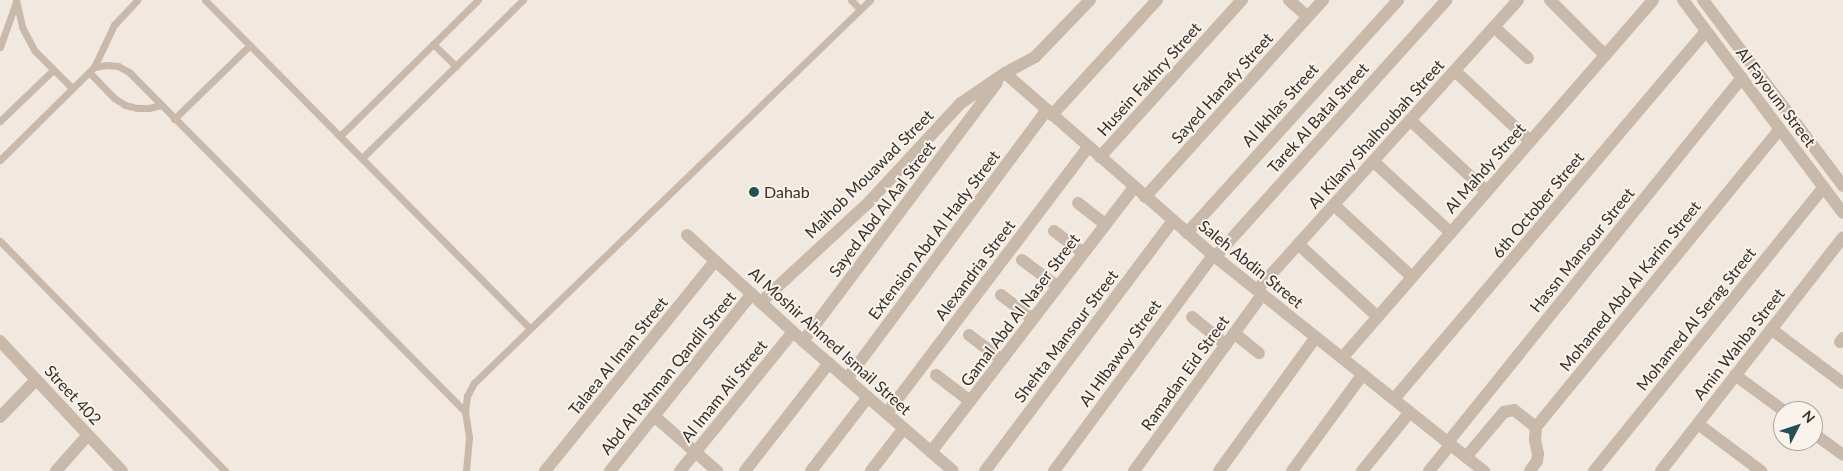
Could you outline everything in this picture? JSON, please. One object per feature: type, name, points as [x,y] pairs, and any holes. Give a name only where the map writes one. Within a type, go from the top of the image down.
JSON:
[{"type":"street","name":"Maihob Mouawad Street","points":[[756,298],[868,203],[961,103],[1004,73],[1035,57],[1090,0]]},
{"type":"street","name":"Extension Abd Al Hady Street","points":[[847,379],[1050,113],[1157,0]]},
{"type":"street","name":"Husein Fakhry Street","points":[[1100,158],[1242,0]]},
{"type":"street","points":[[1289,0],[1308,16]]},
{"type":"street","name":"Sayed Hanafy Street","points":[[1145,197],[1323,0]]},
{"type":"street","name":"Al Ikhlas Street","points":[[1187,233],[1398,0]]},
{"type":"street","name":"Tarek Al Batal Street","points":[[1214,256],[1446,0]]},
{"type":"street","name":"Al Kilany Shalhoubah Street","points":[[1260,292],[1298,244],[1518,0]]},
{"type":"street","points":[[1550,0],[1606,55]]},
{"type":"street","name":"Al Mahdy Street","points":[[1342,358],[1653,0]]},
{"type":"street","name":"Al Fayoum Street","points":[[1683,0],[1843,212]]},
{"type":"street","name":"Al Fayoum Street","points":[[1704,0],[1842,181]]},
{"type":"street","points":[[1494,26],[1528,58]]},
{"type":"street","name":"6th October Street","points":[[1394,399],[1706,31]]},
{"type":"street","points":[[1454,71],[1530,141]]},
{"type":"street","name":"Saleh Abdin Street","points":[[1004,73],[1214,256],[1484,471]]},
{"type":"street","name":"Sayed Abd Al Aal Street","points":[[798,336],[1004,73]]},
{"type":"street","name":"Hassn Mansour Street","points":[[1429,471],[1449,443],[1742,78]]},
{"type":"street","points":[[1410,120],[1487,192]]},
{"type":"street","name":"Mohamed Abd Al Karim Street","points":[[1536,426],[1780,129]]},
{"type":"street","name":"Alexandria Street","points":[[887,413],[1088,147]]},
{"type":"street","points":[[1373,161],[1450,233]]},
{"type":"street","name":"Gamal Abd Al Naser Street","points":[[931,452],[1134,187]]},
{"type":"street","name":"Mohamed Al Serag Street","points":[[1594,471],[1824,187]]},
{"type":"street","points":[[1078,202],[1105,224]]},
{"type":"street","points":[[1334,205],[1412,277]]},
{"type":"street","name":"Shehta Mansour Street","points":[[985,471],[1173,221]]},
{"type":"street","points":[[1054,230],[1083,253]]},
{"type":"street","name":"Al Moshir Ahmed Ismail Street","points":[[687,235],[798,336],[931,452],[944,468]]},
{"type":"street","name":"Amin Wahba Street","points":[[1667,469],[1735,375],[1843,237]]},
{"type":"street","points":[[1298,244],[1378,317]]},
{"type":"street","name":"Al Hlbawoy Street","points":[[1054,471],[1214,256]]},
{"type":"street","points":[[1022,260],[1058,286]]},
{"type":"street","name":"Talaea Al Iman Street","points":[[545,471],[715,261]]},
{"type":"street","name":"Ramadan Eid Street","points":[[1134,471],[1234,333],[1260,292]]},
{"type":"street","points":[[1002,295],[1033,319]]},
{"type":"street","name":"Abd Al Rahman Qandil Street","points":[[610,471],[654,416],[756,298]]},
{"type":"street","points":[[1192,317],[1226,344]]},
{"type":"street","points":[[1771,329],[1843,383]]},
{"type":"street","points":[[1234,333],[1259,353]]},
{"type":"street","points":[[968,335],[1002,360]]},
{"type":"street","name":"Al Imam Ali Street","points":[[680,471],[798,336]]},
{"type":"street","points":[[1219,471],[1316,337]]},
{"type":"street","name":"Street 402","points":[[0,341],[122,471]]},
{"type":"street","points":[[745,471],[829,363]]},
{"type":"street","points":[[1292,471],[1363,374]]},
{"type":"street","points":[[936,375],[970,401]]},
{"type":"street","points":[[1735,375],[1773,403]]},
{"type":"street","points":[[0,417],[36,380]]},
{"type":"street","points":[[810,471],[868,397]]},
{"type":"street","points":[[1466,457],[1504,412],[1514,410],[1536,426],[1535,440],[1538,454],[1537,461],[1530,471]]},
{"type":"street","points":[[1362,471],[1410,412]]},
{"type":"street","points":[[654,416],[717,471]]},
{"type":"street","points":[[1698,424],[1761,471]]},
{"type":"street","points":[[871,471],[904,428]]},
{"type":"street","points":[[56,471],[88,435]]},
{"type":"street","points":[[1823,441],[1843,456]]},
{"type":"lane","points":[[0,160],[91,69],[114,24],[136,0]]},
{"type":"lane","points":[[205,0],[530,328]]},
{"type":"lane","points":[[340,136],[478,0]]},
{"type":"lane","points":[[362,158],[523,0]]},
{"type":"lane","points":[[851,0],[860,9]]},
{"type":"lane","points":[[466,471],[469,437],[465,412],[466,396],[474,382],[870,0]]},
{"type":"lane","points":[[16,1],[22,27],[35,51],[72,88]]},
{"type":"lane","points":[[0,47],[16,1]]},
{"type":"lane","points":[[433,44],[456,66]]},
{"type":"lane","points":[[174,119],[250,45]]},
{"type":"lane","points":[[91,69],[106,64],[118,66],[129,72],[465,412]]},
{"type":"lane","points":[[91,69],[114,98],[124,105],[136,108],[149,108],[161,105]]},
{"type":"lane","points":[[0,121],[53,70]]},
{"type":"lane","points":[[0,241],[225,471]]},
{"type":"place","name":"Dahab","points":[[754,192]]}]
